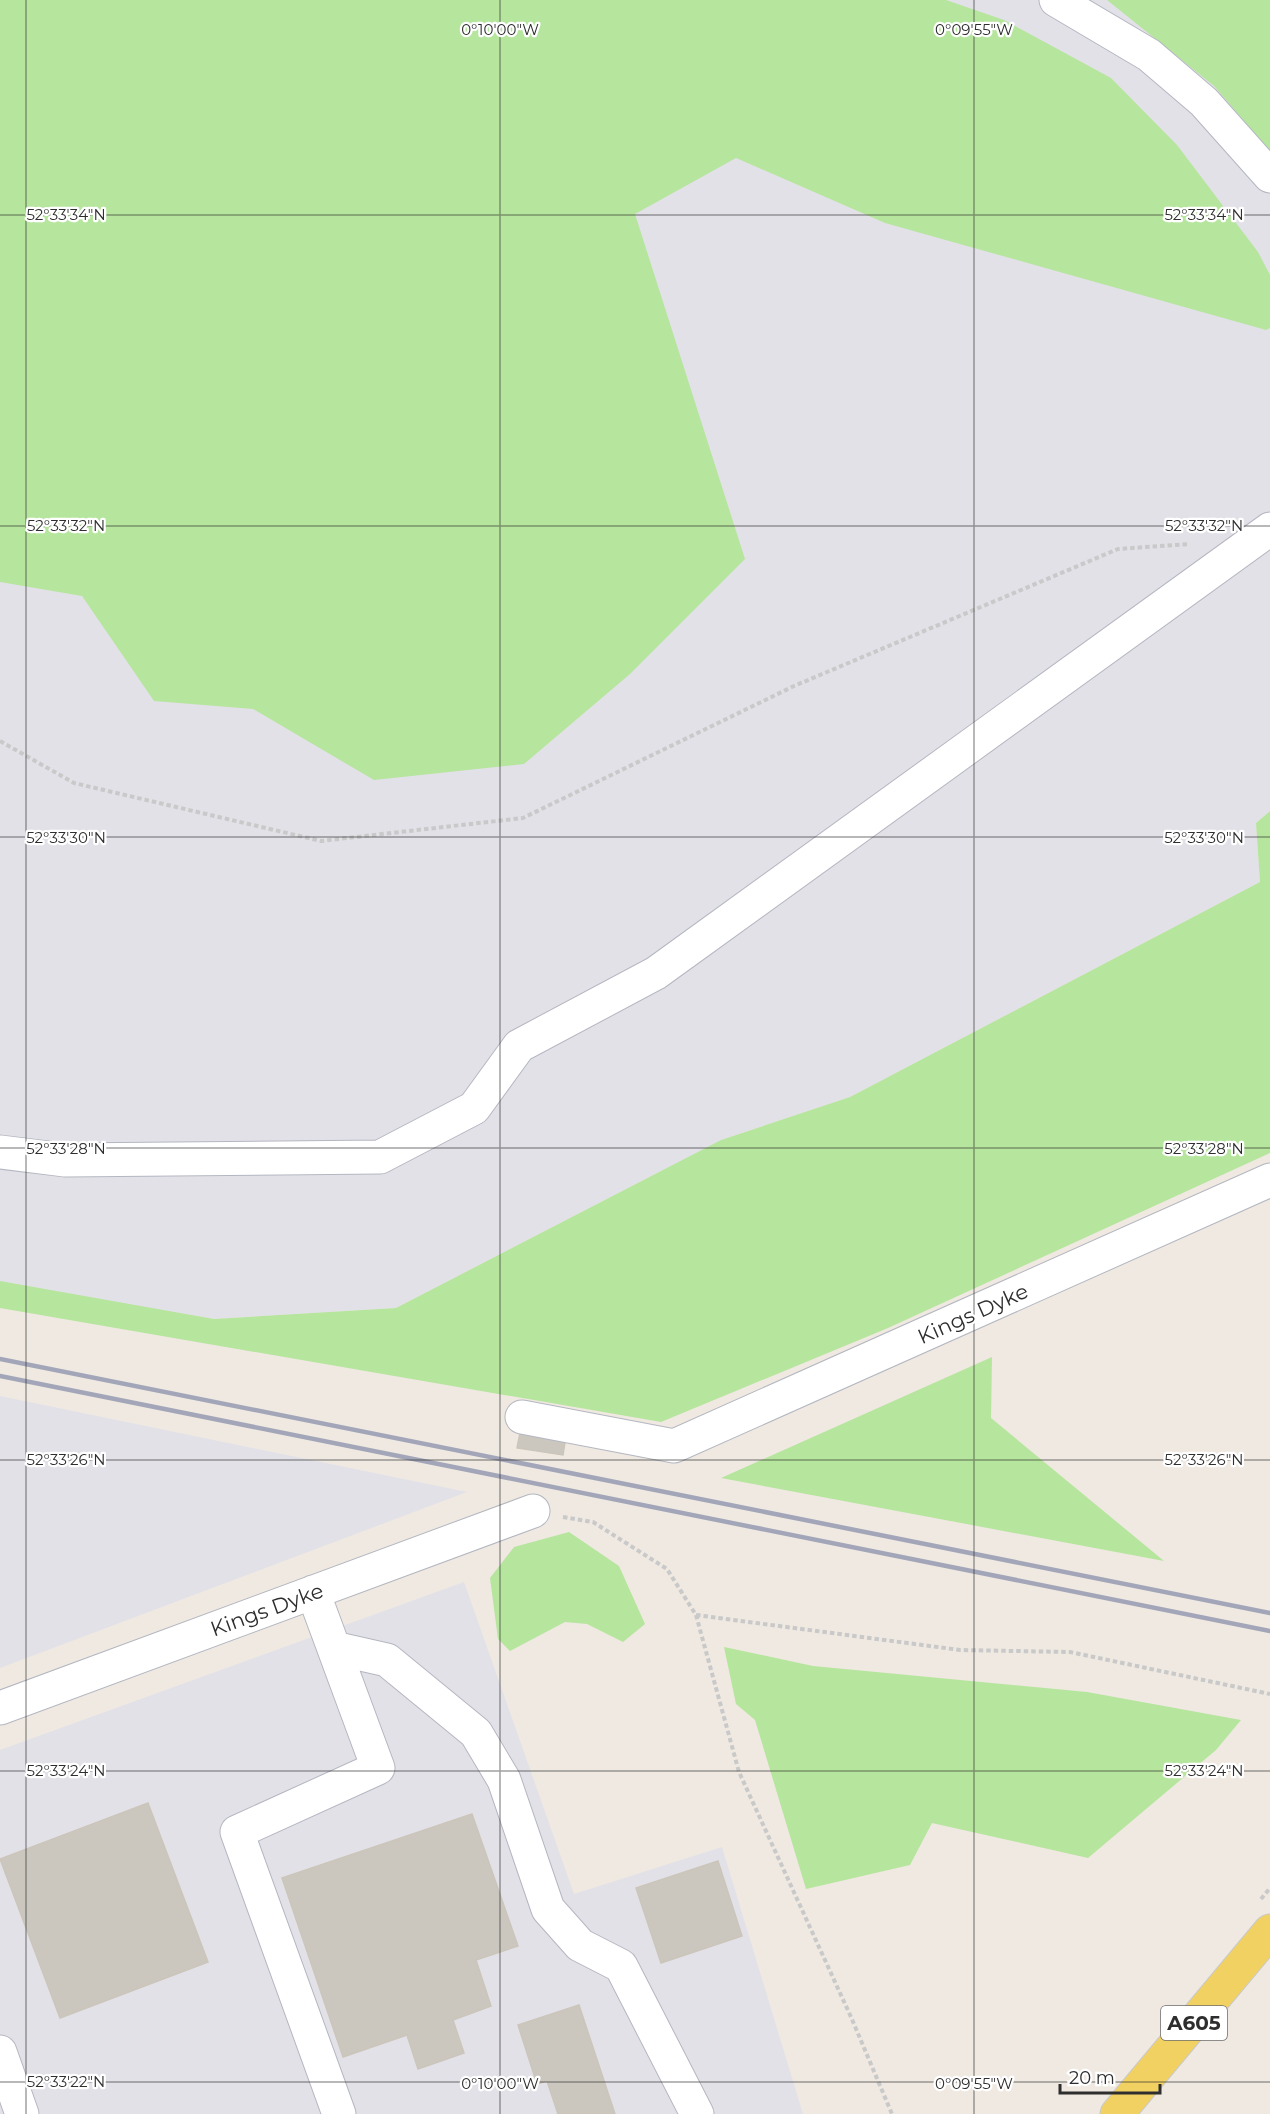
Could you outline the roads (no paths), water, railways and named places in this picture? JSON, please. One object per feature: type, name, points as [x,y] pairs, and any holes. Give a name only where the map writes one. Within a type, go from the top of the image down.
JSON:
[{"type":"main road","name":"A605","points":[[1117,2114],[1270,1931]]},
{"type":"street","points":[[1056,0],[1149,55],[1204,102],[1270,176]]},
{"type":"street","points":[[0,1152],[65,1160],[380,1157],[474,1108],[519,1046],[657,973],[1270,529]]},
{"type":"street","name":"Kings Dyke","points":[[522,1417],[674,1446],[1270,1180]]},
{"type":"street","name":"Kings Dyke","points":[[0,1708],[533,1511]]},
{"type":"street","points":[[313,1592],[378,1768],[237,1832],[339,2114]]},
{"type":"street","points":[[334,1648],[387,1660],[476,1733],[504,1779],[548,1909],[580,1945],[621,1966],[697,2114]]},
{"type":"street","points":[[0,2052],[22,2114]]},
{"type":"railway","points":[[0,1359],[1270,1613]]},
{"type":"railway","points":[[0,1376],[1270,1631]]}]
